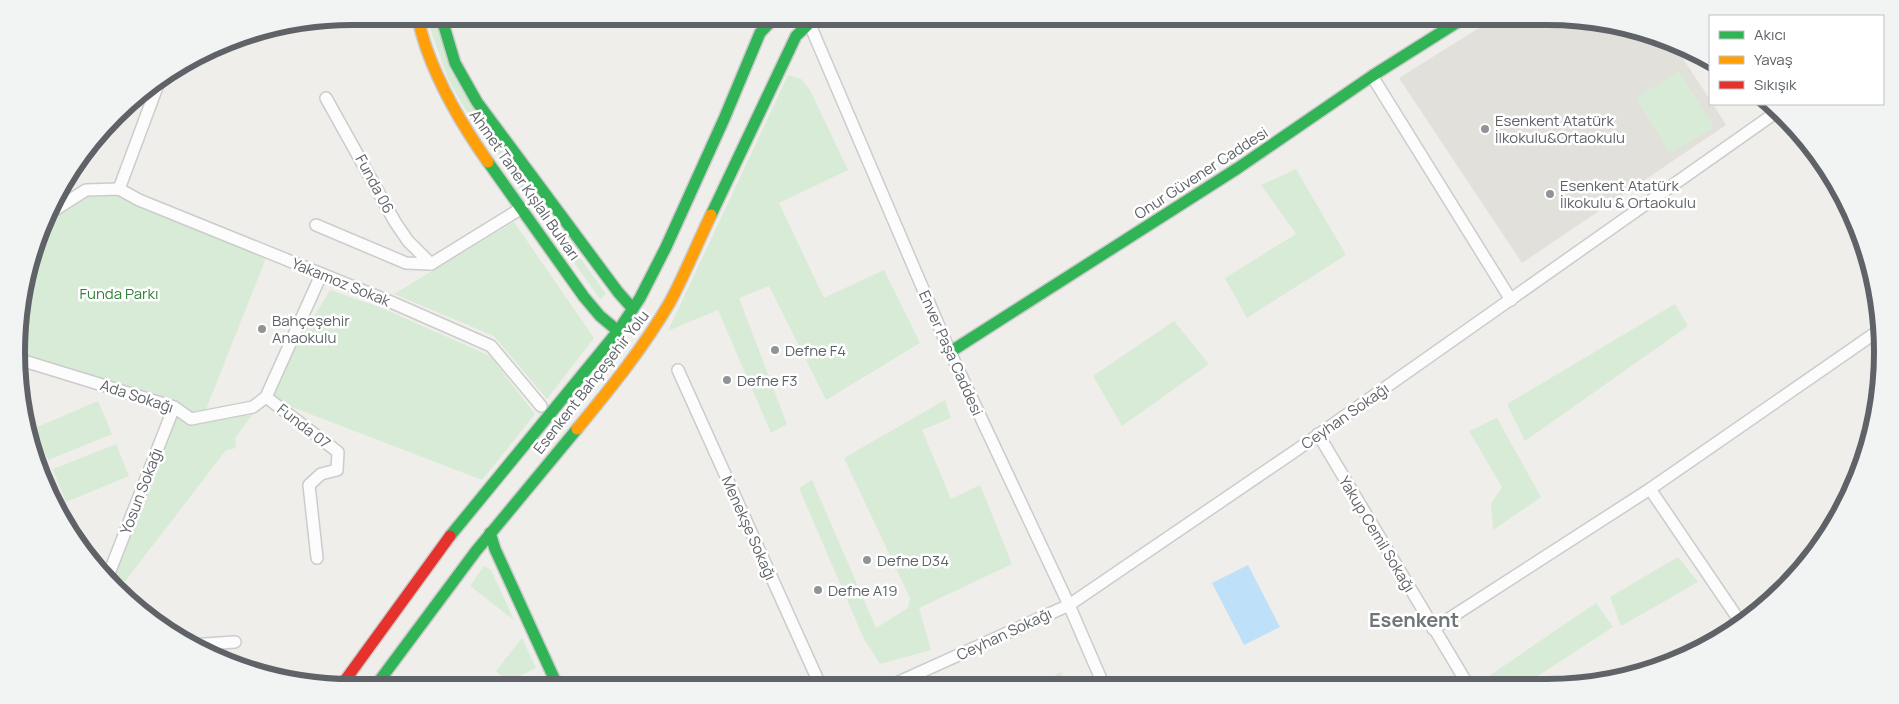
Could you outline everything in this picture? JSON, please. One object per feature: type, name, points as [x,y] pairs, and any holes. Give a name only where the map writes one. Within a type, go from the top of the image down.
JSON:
[{"type":"main road","name":"Ahmet Taner Kışlalı Bulvarı","points":[[420,25],[427,51],[447,94],[475,143],[520,209],[600,316],[618,331]]},
{"type":"main road","name":"Ahmet Taner Kışlalı Bulvarı","points":[[444,25],[455,62],[476,102],[618,292],[633,309],[649,337]]},
{"type":"main road","name":"Esenkent Bahçeşehir Yolu","points":[[346,679],[451,534],[618,331],[633,309],[666,247],[724,119],[760,33],[768,25]]},
{"type":"main road","name":"Esenkent Bahçeşehir Yolu","points":[[380,679],[486,528],[578,427],[649,337],[670,301],[782,63],[796,36],[805,25]]},
{"type":"main road","name":"Onur Güvener Caddesi","points":[[950,352],[1238,168],[1372,76],[1453,25]]},
{"type":"main road","points":[[618,331],[632,336],[649,337]]},
{"type":"main road","points":[[485,509],[487,491]]},
{"type":"main road","points":[[451,534],[468,528]]},
{"type":"main road","points":[[486,528],[554,679]]},
{"type":"street","points":[[760,33],[762,25]]},
{"type":"street","name":"Enver Paşa Caddesi","points":[[813,25],[950,352],[1069,605],[1101,679]]},
{"type":"street","points":[[1372,76],[1511,300]]},
{"type":"street","points":[[59,207],[86,190],[119,189],[155,91]]},
{"type":"street","name":"Funda 06","points":[[326,98],[395,222],[408,241],[432,264]]},
{"type":"street","name":"Ceyhan Sokağı","points":[[905,679],[1069,605],[1511,300],[1772,115]]},
{"type":"street","name":"Yakamoz Sokak","points":[[119,189],[139,200],[391,302],[491,346],[541,406]]},
{"type":"street","points":[[316,225],[406,263],[432,264],[520,209]]},
{"type":"street","points":[[266,397],[321,275]]},
{"type":"street","points":[[1433,629],[1650,489],[1873,334]]},
{"type":"street","name":"Ada Sokağı","points":[[26,363],[174,407],[191,420],[253,407],[266,397]]},
{"type":"street","name":"Menekşe Sokağı","points":[[678,370],[817,679]]},
{"type":"street","name":"Funda 07","points":[[266,397],[338,452],[338,470],[320,474],[309,485],[317,558]]},
{"type":"street","name":"Yosun Sokağı","points":[[110,572],[174,407]]},
{"type":"street","name":"Yakup Cemil Sokağı","points":[[1318,434],[1464,679]]},
{"type":"street","points":[[1650,489],[1737,618]]},
{"type":"street","points":[[205,644],[235,642]]},
{"type":"shaded area","name":"Esenkent Atatürk İlkokulu & Ortaokulu","points":[[1484,25],[1547,25],[1611,31],[1652,42],[1680,54],[1709,98],[1709,105],[1714,105],[1726,125],[1522,263],[1399,78]]},
{"type":"green space","points":[[429,25],[439,25],[470,103],[606,294],[600,299],[464,107],[448,79]]},
{"type":"green space","points":[[1679,71],[1714,127],[1670,154],[1636,98]]},
{"type":"green space","points":[[788,75],[801,79],[810,90],[848,170],[779,203],[824,298],[884,270],[920,343],[826,400],[769,286],[739,298],[787,424],[771,433],[718,310],[668,331]]},
{"type":"green space","points":[[1296,169],[1346,255],[1247,318],[1225,278],[1296,234],[1261,185]]},
{"type":"green space","name":"Funda Parkı","points":[[109,188],[268,253],[203,417],[266,397],[235,438],[236,448],[226,450],[123,585],[110,572],[174,407],[25,358],[26,331],[31,288],[42,247],[59,207],[86,190]]},
{"type":"green space","points":[[514,222],[594,338],[547,399],[494,336],[394,294]]},
{"type":"green space","points":[[330,290],[382,308],[490,356],[535,414],[482,480],[266,397]]},
{"type":"green space","points":[[1675,304],[1688,326],[1525,441],[1507,404]]},
{"type":"green space","points":[[1174,321],[1209,364],[1122,426],[1093,376]]},
{"type":"green space","points":[[945,400],[951,418],[922,430],[951,499],[980,485],[1012,564],[919,608],[931,650],[880,664],[864,639],[799,488],[812,480],[876,628],[908,608],[910,598],[844,458]]},
{"type":"green space","points":[[98,401],[112,434],[48,460],[35,428]]},
{"type":"green space","points":[[1497,418],[1541,497],[1493,530],[1491,504],[1502,487],[1469,431]]},
{"type":"green space","points":[[116,444],[129,476],[66,502],[53,469]]},
{"type":"green space","points":[[1678,557],[1698,582],[1621,626],[1610,597]]},
{"type":"green space","points":[[484,566],[491,570],[514,620],[470,586]]},
{"type":"green space","points":[[1596,603],[1613,627],[1533,679],[1486,678]]},
{"type":"green space","points":[[522,638],[536,668],[513,679],[504,679],[496,671]]},
{"type":"green space","points":[[1061,672],[1064,679],[1048,679]]},
{"type":"water","points":[[1248,565],[1280,627],[1244,645],[1212,583]]},
{"type":"traffic: fast","points":[[444,25],[455,63],[477,102],[618,292],[633,309]]},
{"type":"traffic: fast","points":[[450,536],[618,331],[640,298],[666,247],[724,119],[760,33],[768,25]]},
{"type":"traffic: fast","points":[[711,215],[796,36],[808,25]]},
{"type":"traffic: fast","points":[[950,352],[1238,168],[1372,76],[1453,25]]},
{"type":"traffic: fast","points":[[488,162],[584,297],[600,316],[618,331]]},
{"type":"traffic: fast","points":[[381,679],[476,551],[577,429]]},
{"type":"traffic: fast","points":[[490,533],[495,549],[554,679]]},
{"type":"traffic: slow","points":[[420,25],[427,50],[446,94],[470,136],[488,162]]},
{"type":"traffic: slow","points":[[577,429],[602,399],[660,319],[711,215]]},
{"type":"traffic: jam","points":[[346,679],[450,536]]},
{"type":"place","name":"Esenkent Atatürk İlkokulu&Ortaokulu","points":[[1485,129]]},
{"type":"place","name":"Esenkent Atatürk İlkokulu & Ortaokulu","points":[[1550,194]]},
{"type":"place","name":"Bahçeşehir Anaokulu","points":[[262,329]]},
{"type":"place","name":"Defne F4","points":[[775,350]]},
{"type":"place","name":"Defne F3","points":[[727,380]]},
{"type":"place","name":"Defne D34","points":[[867,560]]},
{"type":"place","name":"Defne A19","points":[[818,590]]},
{"type":"district","name":"Esenkent","points":[[1414,619]]}]
